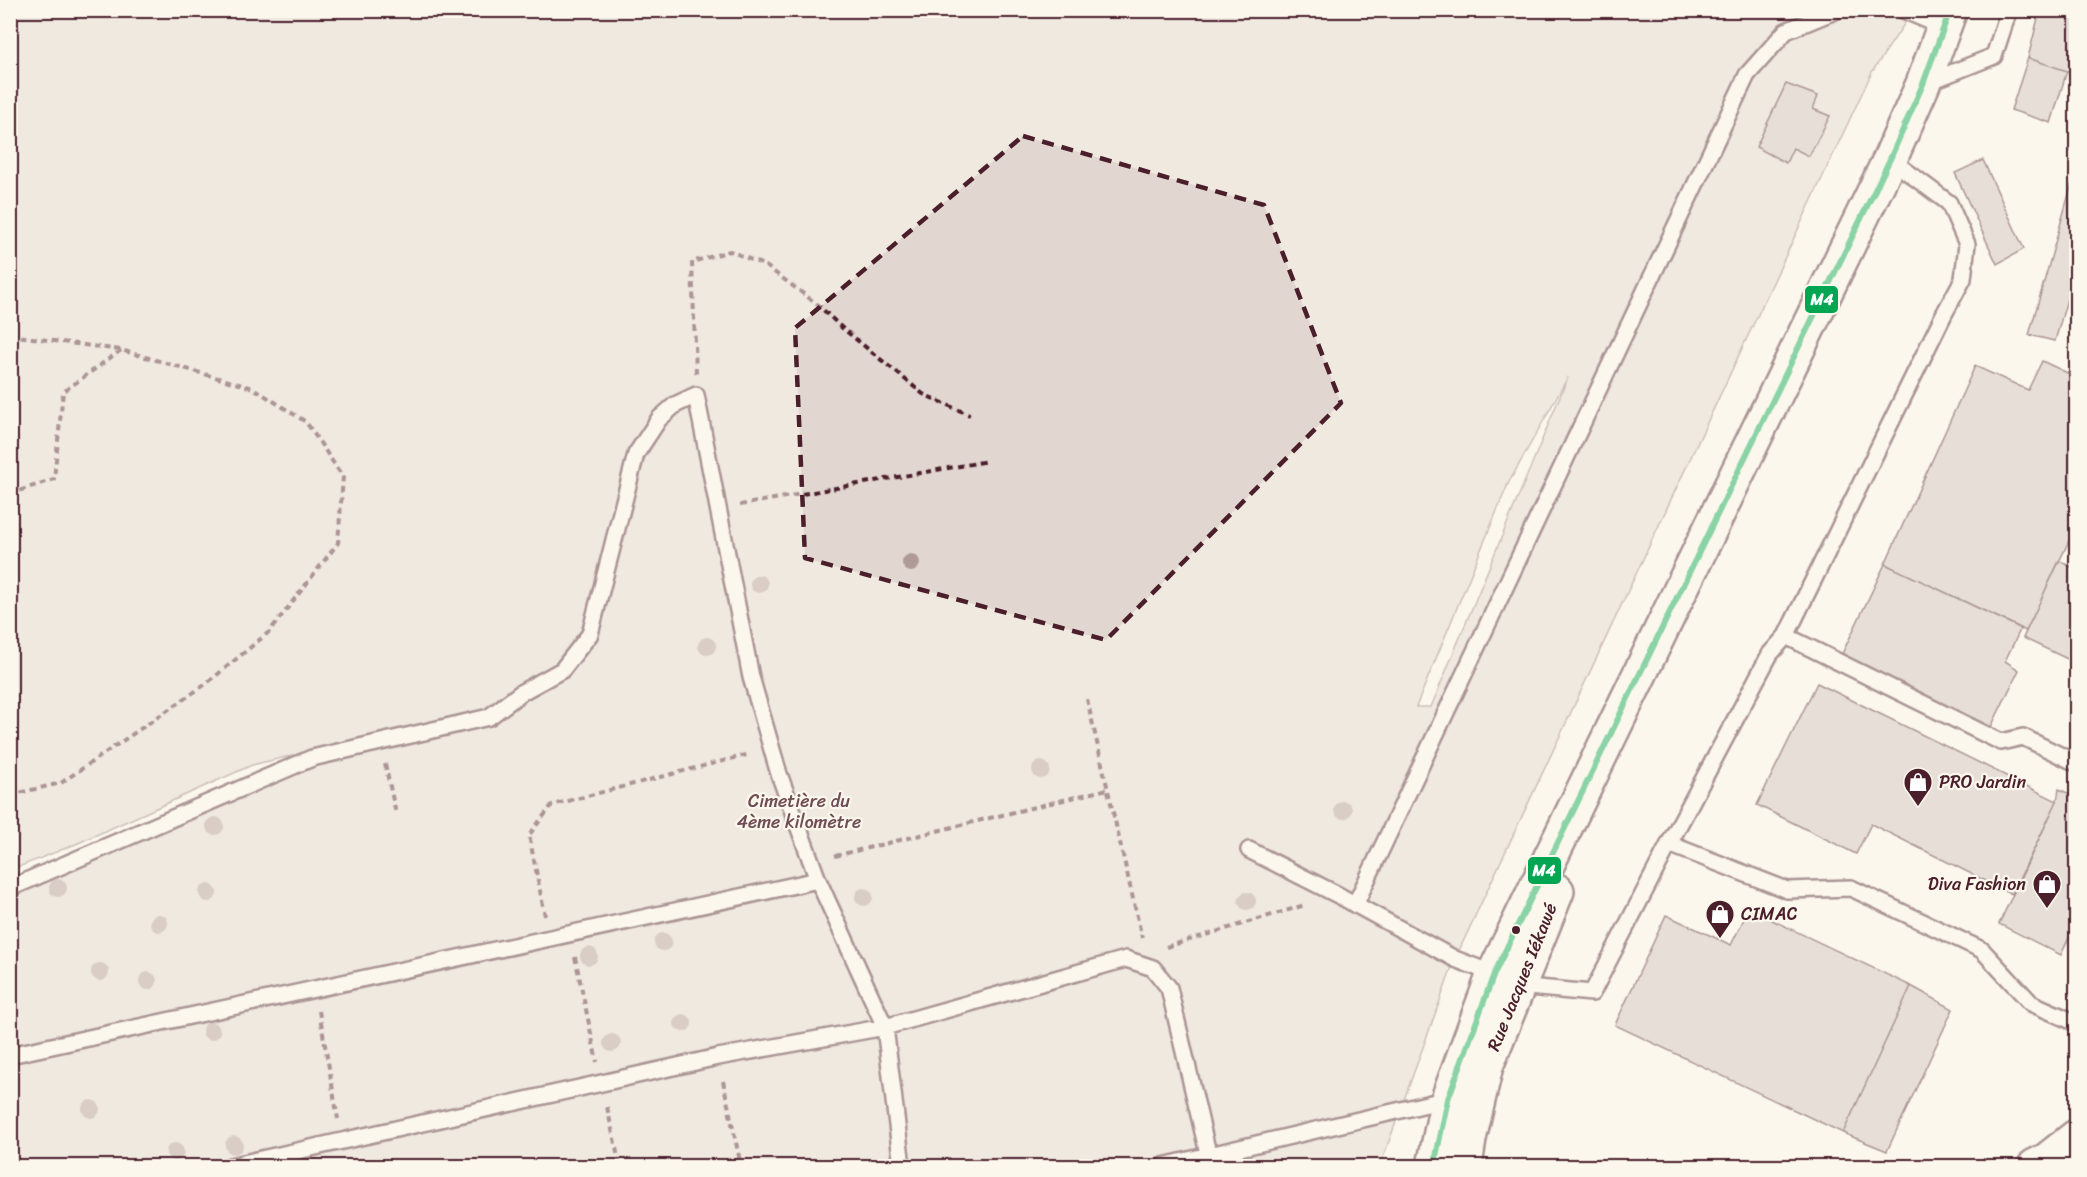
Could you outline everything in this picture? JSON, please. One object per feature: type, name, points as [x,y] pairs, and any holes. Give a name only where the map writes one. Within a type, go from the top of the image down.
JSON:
[{"type":"main road","name":"Rue Jacques Iékawé","points":[[1434,1167],[1448,1099],[1505,980],[1695,560],[1890,159],[1923,84],[1947,19]]},
{"type":"main road","name":"Rue Jacques Iékawé","points":[[1469,1157],[1505,980]]},
{"type":"main road","points":[[1424,1167],[1448,1099]]},
{"type":"main road","points":[[2035,1167],[2076,1137]]},
{"type":"lane","points":[[1355,905],[1747,75],[1786,31],[1837,10]]},
{"type":"lane","points":[[1903,10],[1947,19]]},
{"type":"lane","points":[[1923,84],[1994,56],[2009,10]]},
{"type":"lane","points":[[1249,850],[1338,895],[1455,959],[1505,980],[1592,993],[1770,654],[1786,636],[1963,279],[1967,244],[1949,203],[1890,159]]},
{"type":"lane","points":[[10,888],[312,759],[489,717],[522,692],[562,670],[590,634],[636,454],[659,419],[675,405],[696,394],[751,676],[779,774],[818,880],[885,1027],[902,1167]]},
{"type":"lane","points":[[1786,636],[2001,742],[2024,737],[2076,763]]},
{"type":"lane","points":[[1669,844],[1787,890],[1851,888],[1982,950],[2031,1004],[2076,1023]]},
{"type":"lane","points":[[10,1055],[818,880]]},
{"type":"lane","points":[[230,1167],[718,1057],[885,1027],[1126,959],[1153,968],[1168,988],[1210,1160]]},
{"type":"lane","points":[[1162,1167],[1210,1160],[1448,1099]]},
{"type":"path","points":[[696,394],[693,262],[730,251],[766,266],[816,304],[923,394],[970,415]]},
{"type":"path","points":[[10,335],[121,350],[253,388],[306,422],[343,477],[338,543],[269,632],[206,684],[62,783],[10,795]]},
{"type":"path","points":[[10,494],[54,479],[63,392],[121,350]]},
{"type":"path","points":[[718,509],[988,461]]},
{"type":"path","points":[[1088,699],[1146,953]]},
{"type":"path","points":[[381,742],[396,814]]},
{"type":"path","points":[[811,862],[1108,789]]},
{"type":"path","points":[[1126,959],[1338,895]]},
{"type":"path","points":[[315,989],[343,1142]]},
{"type":"path","points":[[718,1057],[741,1167]]},
{"type":"highlighted area","points":[[1023,136],[1264,205],[1341,403],[1106,640],[805,558],[795,328]]},
{"type":"green space","name":"Cimetière du 4ème kilomètre","points":[[11,11],[1913,11],[1872,72],[1455,959],[1380,1166],[11,1166],[11,878],[324,748],[252,765],[76,844],[11,870]],"holes":[[[1568,377],[1431,707],[1416,707],[1508,484]]]},
{"type":"building","points":[[2040,10],[2076,10],[2076,74],[2028,58]]},
{"type":"building","points":[[2028,58],[2067,71],[2051,123],[2011,110]]},
{"type":"building","points":[[1786,84],[1818,96],[1813,109],[1830,116],[1809,156],[1793,148],[1786,163],[1756,147]]},
{"type":"building","points":[[2076,133],[2076,153],[2071,151]]},
{"type":"building","points":[[1983,160],[2024,249],[1997,264],[1955,173]]},
{"type":"building","points":[[2076,169],[2076,268],[2055,341],[2029,335]]},
{"type":"building","points":[[2042,361],[2076,377],[2076,526],[2026,631],[1885,564],[1975,366],[2028,390]]},
{"type":"building","points":[[2059,561],[2076,569],[2076,663],[2023,638]]},
{"type":"building","points":[[1885,564],[2021,628],[2005,661],[2019,670],[1991,727],[1842,654]]},
{"type":"building","points":[[1817,683],[2057,801],[2012,894],[1871,824],[1856,854],[1757,805]]},
{"type":"building","points":[[2059,789],[2076,797],[2076,922],[2061,955],[1999,924],[2057,801]]},
{"type":"building","points":[[1749,909],[1911,986],[1843,1133],[1615,1025],[1666,915],[1731,945]]},
{"type":"building","points":[[1911,986],[1953,1009],[1887,1151],[1843,1133]]},
{"type":"transit line","name":"M4","points":[[1434,1166],[1448,1099],[1494,974],[1890,159],[1923,84],[1950,10]]},
{"type":"place","name":"PRO Jardin","points":[[1918,808]]},
{"type":"place","name":"Diva Fashion","points":[[2047,910]]},
{"type":"place","name":"CIMAC","points":[[1720,940]]}]
